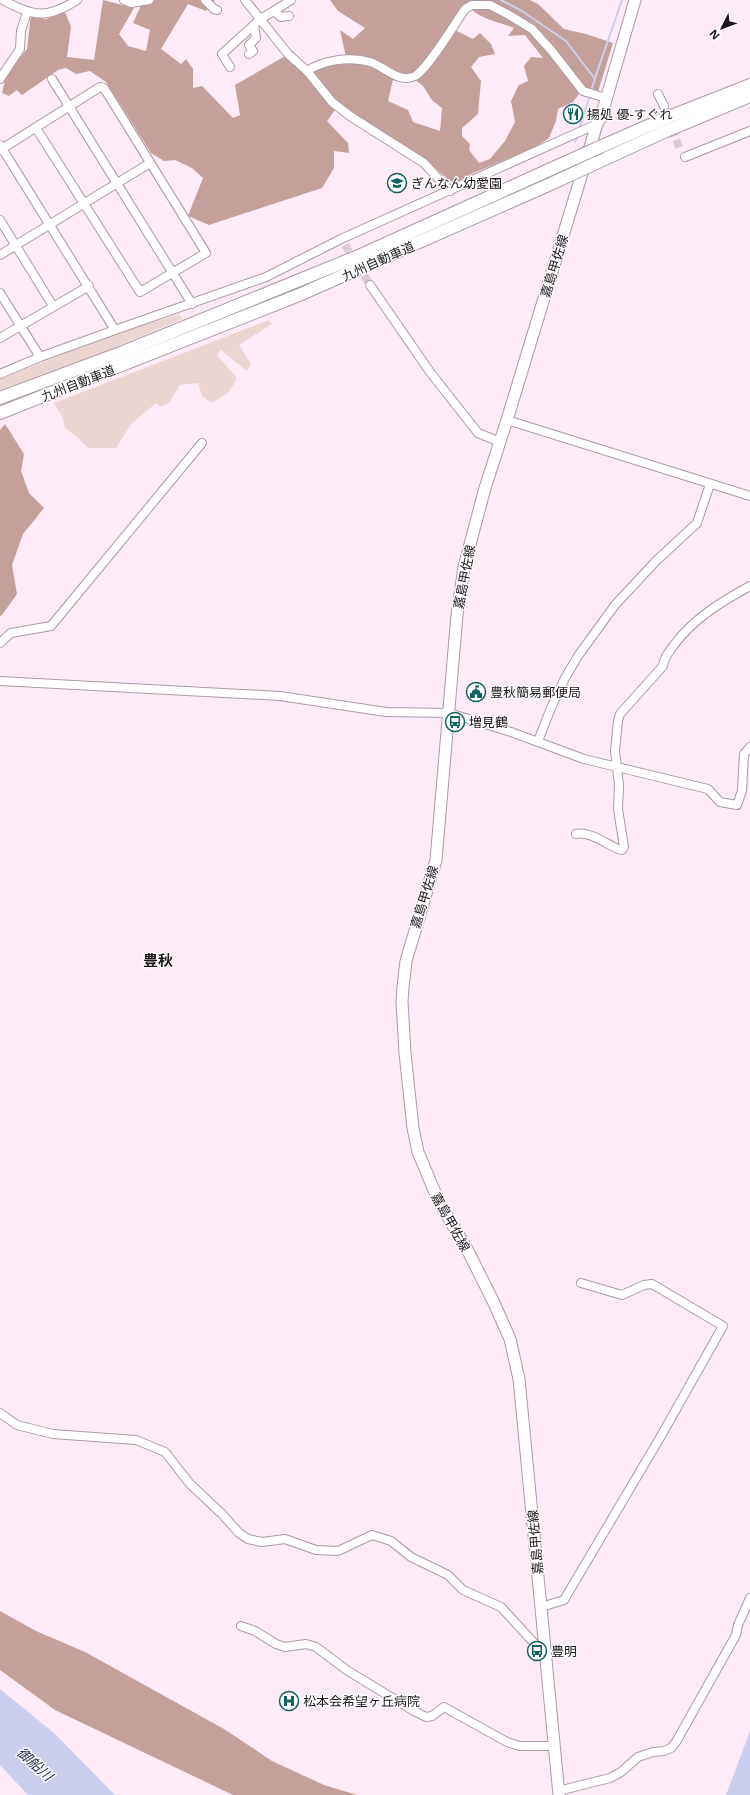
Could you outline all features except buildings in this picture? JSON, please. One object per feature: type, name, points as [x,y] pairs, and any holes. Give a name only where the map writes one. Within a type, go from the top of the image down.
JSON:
[{"type":"highway","name":"九州自動車道","points":[[0,398],[123,352],[361,255],[666,118],[750,84]]},
{"type":"highway","name":"九州自動車道","points":[[0,412],[299,295],[555,182],[666,131],[750,96]]},
{"type":"main road","name":"嘉島甲佐線","points":[[559,1793],[519,1379],[510,1339],[494,1303],[468,1251],[439,1202],[418,1152],[409,1099],[402,1002],[405,967],[436,860],[457,615],[464,567],[485,488],[597,124],[601,117],[603,97],[635,0]]},
{"type":"street","points":[[3,0],[27,12],[40,15],[63,9],[77,0]]},
{"type":"street","points":[[124,0],[131,3],[149,0]]},
{"type":"street","points":[[205,0],[217,10]]},
{"type":"street","points":[[245,0],[257,22],[288,54],[307,70],[332,102],[350,116],[424,163],[450,191]]},
{"type":"street","points":[[230,66],[222,54],[257,22],[291,0]]},
{"type":"street","points":[[307,70],[327,63],[352,59],[370,62],[394,75],[406,78],[416,75],[433,56],[465,9],[472,5],[490,5],[532,29],[551,50],[583,91],[603,97]]},
{"type":"street","points":[[0,79],[20,49],[21,30],[27,12]]},
{"type":"street","points":[[274,12],[281,17],[289,16]]},
{"type":"street","points":[[249,54],[253,51],[249,45],[256,38],[257,22]]},
{"type":"street","points":[[52,79],[192,304]]},
{"type":"street","points":[[36,128],[140,292],[206,253],[104,88],[100,87],[68,106],[36,128],[1,148],[89,286],[115,330]]},
{"type":"street","points":[[658,94],[664,106]]},
{"type":"street","points":[[0,374],[40,357],[272,275],[597,124]]},
{"type":"street","points":[[685,157],[750,131]]},
{"type":"street","points":[[0,256],[150,163]]},
{"type":"street","points":[[0,220],[53,306]]},
{"type":"street","points":[[370,285],[430,372],[478,433],[500,442]]},
{"type":"street","points":[[0,338],[89,286]]},
{"type":"street","points":[[0,293],[40,357]]},
{"type":"street","points":[[507,420],[750,496]]},
{"type":"street","points":[[0,643],[11,633],[51,626],[202,443]]},
{"type":"street","points":[[538,741],[565,678],[578,656],[615,605],[656,560],[697,523],[710,484]]},
{"type":"street","points":[[576,834],[589,834],[622,850],[624,847],[618,809],[619,785],[616,735],[620,714],[663,666],[664,659],[687,629],[717,604],[750,586]]},
{"type":"street","points":[[0,681],[280,696],[386,712],[449,714],[538,741],[584,760],[708,789],[720,802],[738,804],[742,791],[744,754],[750,747]]},
{"type":"street","points":[[541,1607],[564,1600],[661,1436],[723,1326],[652,1284],[644,1285],[622,1295],[581,1282]]},
{"type":"street","points":[[0,1413],[17,1425],[46,1432],[136,1440],[165,1452],[190,1484],[222,1514],[239,1533],[248,1539],[262,1542],[285,1539],[316,1550],[338,1551],[372,1535],[391,1541],[411,1557],[448,1575],[463,1590],[501,1607],[545,1655]]},
{"type":"street","points":[[559,1793],[610,1778],[621,1772],[638,1757],[671,1748],[676,1742],[736,1635],[738,1624],[750,1598]]},
{"type":"street","points":[[241,1626],[255,1631],[276,1644],[285,1647],[306,1644],[316,1647],[348,1671],[426,1717],[432,1716],[444,1707],[513,1744],[519,1746],[554,1746]]},
{"type":"shaded area","points":[[103,0],[134,8],[119,34],[128,46],[146,51],[150,30],[133,23],[141,5],[150,4],[155,0],[215,0],[206,11],[188,4],[161,49],[181,64],[186,59],[193,69],[193,88],[202,86],[233,118],[240,115],[235,85],[287,55],[303,70],[335,110],[327,121],[348,143],[349,153],[334,151],[334,168],[322,188],[209,225],[188,216],[203,178],[192,168],[175,160],[164,161],[151,153],[106,82],[90,71],[76,74],[66,68],[58,70],[22,95],[17,90],[9,96],[2,93],[6,75],[27,49],[31,14],[46,19],[65,12],[71,27],[67,57],[94,60]]},
{"type":"shaded area","points":[[330,0],[530,0],[538,4],[564,29],[586,34],[613,43],[598,92],[581,91],[573,102],[558,109],[556,121],[549,138],[536,147],[471,174],[454,184],[423,158],[392,141],[365,123],[337,101],[316,79],[312,69],[347,62],[340,30],[353,39],[365,28],[338,11]],"holes":[[[459,10],[466,14],[472,10],[487,19],[514,28],[508,36],[525,35],[543,58],[531,57],[524,66],[528,81],[519,85],[511,101],[515,122],[505,141],[490,159],[479,163],[469,150],[470,144],[462,136],[462,128],[478,114],[481,81],[471,67],[479,57],[495,54],[491,44],[480,33],[473,39],[455,30]],[[394,75],[414,79],[423,86],[432,100],[442,108],[440,131],[413,122],[408,110],[388,101]]]},
{"type":"shaded area","points":[[179,314],[182,319],[94,356],[0,391],[0,379],[112,335]]},
{"type":"shaded area","points":[[269,320],[272,324],[239,345],[251,364],[247,371],[221,350],[217,355],[237,378],[229,392],[212,403],[202,396],[198,383],[180,385],[169,403],[161,407],[156,403],[131,424],[116,448],[88,448],[65,428],[63,418],[54,403]]},
{"type":"shaded area","points":[[5,424],[24,454],[21,471],[29,493],[44,508],[23,534],[12,565],[17,594],[0,616],[0,430]]},
{"type":"shaded area","points":[[0,1611],[36,1631],[85,1652],[224,1729],[272,1761],[324,1785],[357,1795],[233,1795],[55,1710],[0,1670]]},
{"type":"water","name":"御船川","points":[[0,1689],[54,1733],[115,1795],[28,1795],[0,1765]]},
{"type":"water","points":[[750,1731],[750,1795],[726,1795]]},
{"type":"waterway","points":[[501,0],[522,11],[566,41],[595,79],[591,91]]},
{"type":"waterway","points":[[595,78],[622,0]]},
{"type":"waterway","points":[[579,129],[590,95]]},
{"type":"waterway","points":[[575,142],[577,135]]},
{"type":"tunnel","points":[[664,106],[680,150]]},
{"type":"tunnel","points":[[345,245],[370,285]]},
{"type":"place","name":"揚処 優-すぐれ","points":[[573,114]]},
{"type":"place","name":"ぎんなん幼愛園","points":[[397,183]]},
{"type":"place","name":"豊秋簡易郵便局","points":[[476,692]]},
{"type":"place","name":"増見鶴","points":[[455,722]]},
{"type":"place","name":"豊明","points":[[537,1651]]},
{"type":"place","name":"松本会希望ヶ丘病院","points":[[289,1701]]},
{"type":"district","name":"豊秋","points":[[158,961]]}]
